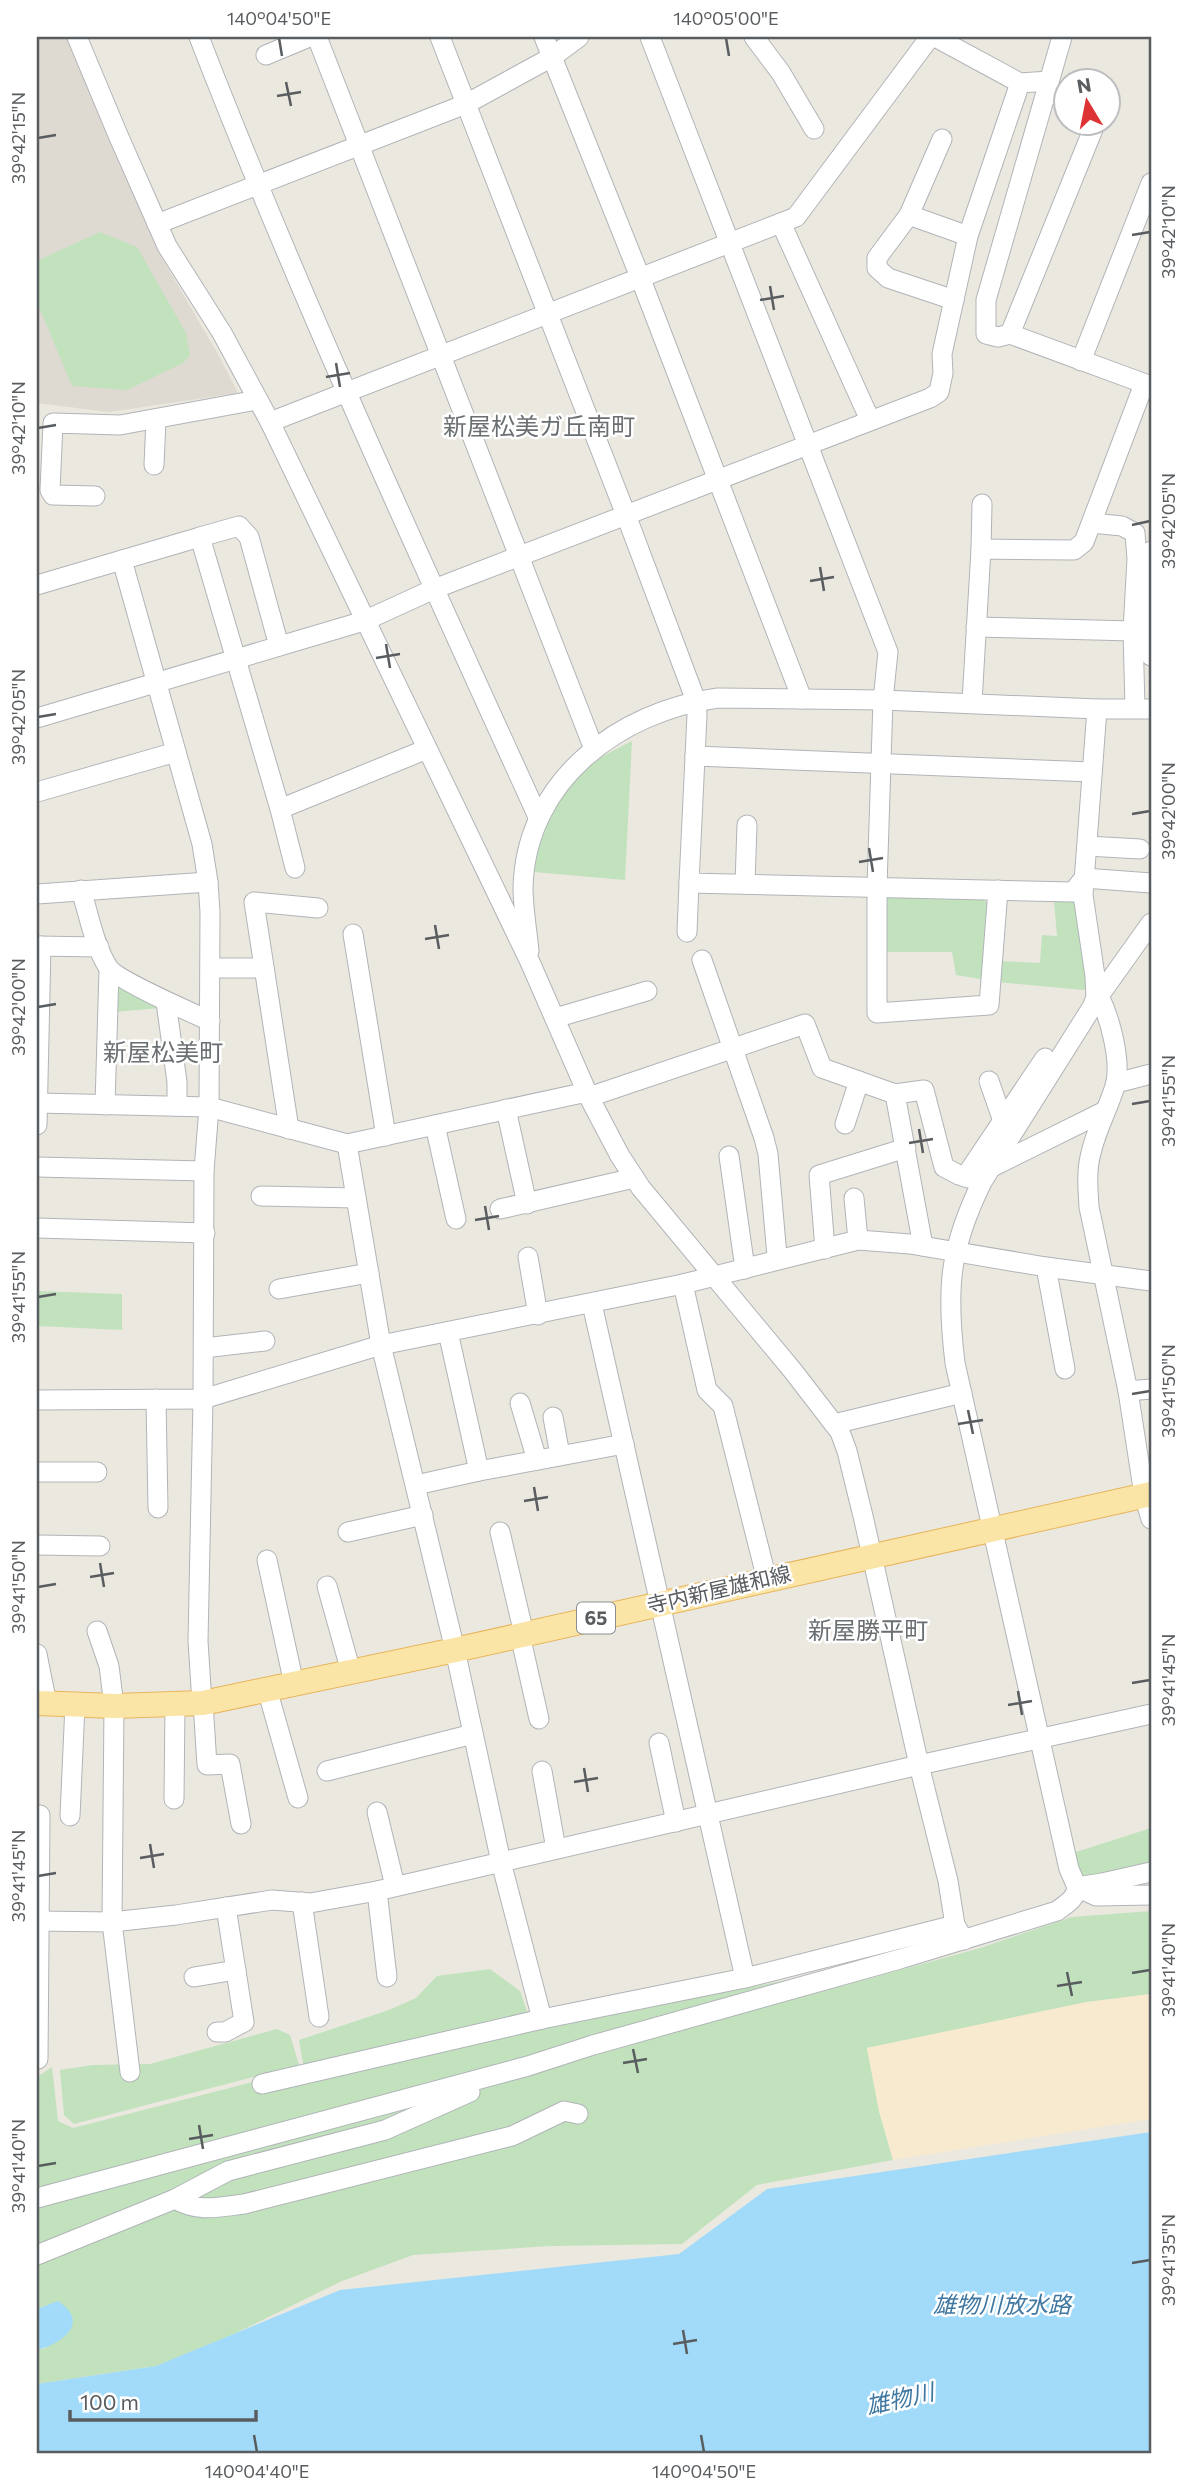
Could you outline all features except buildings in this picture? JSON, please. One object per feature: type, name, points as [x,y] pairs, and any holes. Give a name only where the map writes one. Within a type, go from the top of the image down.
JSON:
[{"type":"main road","name":"寺内新屋雄和線","points":[[42,1703],[114,1706],[202,1703],[454,1650],[1148,1495]]},
{"type":"street","points":[[78,37],[167,246],[222,333],[270,422],[530,962],[588,1094],[634,1178],[834,1424],[847,1451],[960,1932]]},
{"type":"street","points":[[199,37],[257,186],[434,589],[539,819]]},
{"type":"street","points":[[266,55],[309,37]]},
{"type":"street","points":[[317,37],[594,748]]},
{"type":"street","points":[[440,37],[626,515],[695,701],[697,715],[687,932]]},
{"type":"street","points":[[544,37],[640,277],[802,699]]},
{"type":"street","points":[[157,224],[466,104],[552,57],[579,37]]},
{"type":"street","points":[[650,37],[888,652],[883,700],[877,887],[877,1013],[989,1006],[998,890]]},
{"type":"street","points":[[754,37],[781,73],[814,129]]},
{"type":"street","points":[[270,422],[796,217],[933,37],[1020,83],[1052,89]]},
{"type":"street","points":[[981,550],[1074,550],[1084,542],[1147,385],[1010,334],[998,337],[986,334],[986,300],[1062,37]]},
{"type":"street","points":[[37,718],[365,621],[434,589],[930,398],[939,392],[943,373],[942,354],[968,236],[1020,83]]},
{"type":"street","points":[[1010,334],[1090,136]]},
{"type":"street","points":[[942,139],[909,215],[877,258],[877,268],[888,278],[954,300]]},
{"type":"street","points":[[1081,361],[1151,183]]},
{"type":"street","points":[[909,215],[968,236]]},
{"type":"street","points":[[780,223],[870,420]]},
{"type":"street","points":[[45,495],[50,490],[44,454],[53,423],[120,425],[257,400]]},
{"type":"street","points":[[154,465],[156,419]]},
{"type":"street","points":[[45,495],[95,496]]},
{"type":"street","points":[[972,702],[982,504]]},
{"type":"street","points":[[1093,523],[1122,526],[1135,533],[1144,634],[1151,656]]},
{"type":"street","points":[[37,585],[239,526],[248,537],[279,646]]},
{"type":"street","points":[[200,537],[295,868]]},
{"type":"street","points":[[530,962],[523,886],[530,845],[547,801],[569,770],[594,748],[644,719],[695,701],[718,698],[1143,708],[1144,634],[1151,551]]},
{"type":"street","points":[[122,560],[202,844],[208,882],[209,1107],[204,1171],[204,1348],[198,1641],[207,1765],[230,1764],[241,1824]]},
{"type":"street","points":[[976,627],[1144,634]]},
{"type":"street","points":[[1097,709],[1084,878],[1084,911],[1098,999],[1106,1010],[1115,1051],[1116,1083],[1090,1153],[1087,1176],[1089,1207],[1128,1391],[1151,1519]]},
{"type":"street","points":[[280,809],[427,749]]},
{"type":"street","points":[[37,792],[176,752]]},
{"type":"street","points":[[695,757],[1092,772]]},
{"type":"street","points":[[745,884],[747,825]]},
{"type":"street","points":[[1087,846],[1140,849]]},
{"type":"street","points":[[690,883],[1073,892],[1084,878]]},
{"type":"street","points":[[1084,878],[1151,884]]},
{"type":"street","points":[[37,894],[208,882]]},
{"type":"street","points":[[81,890],[99,947],[110,970],[105,1105]]},
{"type":"street","points":[[289,1129],[254,902],[318,908]]},
{"type":"street","points":[[979,1176],[1151,923]]},
{"type":"street","points":[[353,934],[386,1136]]},
{"type":"street","points":[[37,1125],[39,946],[99,947]]},
{"type":"street","points":[[702,960],[768,1154],[777,1256]]},
{"type":"street","points":[[210,968],[264,968]]},
{"type":"street","points":[[110,970],[166,1002],[209,1021]]},
{"type":"street","points":[[555,1018],[647,991]]},
{"type":"street","points":[[262,2084],[542,2018],[745,1978],[1057,1911],[1071,1901],[1077,1892],[1077,1886],[1069,1869],[961,1393],[952,1336],[950,1284],[954,1252],[979,1176],[1003,1121],[1077,1011],[1098,999]]},
{"type":"street","points":[[166,1002],[177,1082],[177,1105]]},
{"type":"street","points":[[37,1104],[209,1107],[347,1144],[588,1094],[804,1024],[822,1068],[895,1094],[924,1090],[944,1167],[979,1176],[1033,1145],[1105,1111]]},
{"type":"street","points":[[1116,1083],[1151,1074]]},
{"type":"street","points":[[845,1124],[859,1081]]},
{"type":"street","points":[[989,1082],[1003,1121]]},
{"type":"street","points":[[895,1094],[923,1246]]},
{"type":"street","points":[[506,1110],[527,1204]]},
{"type":"street","points":[[435,1125],[456,1219]]},
{"type":"street","points":[[347,1144],[381,1345],[423,1515],[501,1862],[542,2018]]},
{"type":"street","points":[[825,1248],[819,1175],[906,1148]]},
{"type":"street","points":[[729,1156],[745,1269]]},
{"type":"street","points":[[37,1167],[204,1171]]},
{"type":"street","points":[[499,1209],[634,1178]]},
{"type":"street","points":[[261,1196],[356,1198]]},
{"type":"street","points":[[854,1198],[858,1240]]},
{"type":"street","points":[[37,1228],[205,1233]]},
{"type":"street","points":[[37,1400],[203,1399],[381,1345],[716,1277],[858,1240],[923,1246],[1104,1276],[1151,1281]]},
{"type":"street","points":[[528,1256],[538,1315]]},
{"type":"street","points":[[1046,1267],[1065,1369]]},
{"type":"street","points":[[279,1289],[369,1273]]},
{"type":"street","points":[[683,1284],[707,1390],[723,1406],[767,1580]]},
{"type":"street","points":[[592,1304],[745,1978]]},
{"type":"street","points":[[448,1332],[479,1471]]},
{"type":"street","points":[[204,1348],[265,1341]]},
{"type":"street","points":[[1128,1391],[1151,1389]]},
{"type":"street","points":[[834,1424],[961,1393]]},
{"type":"street","points":[[156,1399],[158,1508]]},
{"type":"street","points":[[520,1403],[537,1460]]},
{"type":"street","points":[[552,1417],[561,1455]]},
{"type":"street","points":[[416,1485],[624,1444]]},
{"type":"street","points":[[37,1472],[97,1472]]},
{"type":"street","points":[[348,1532],[423,1515]]},
{"type":"street","points":[[500,1532],[539,1719]]},
{"type":"street","points":[[37,1545],[100,1546]]},
{"type":"street","points":[[267,1560],[294,1684]]},
{"type":"street","points":[[327,1586],[351,1672]]},
{"type":"street","points":[[97,1630],[109,1665],[114,1706],[112,1922],[130,2072]]},
{"type":"street","points":[[37,1654],[42,1703]]},
{"type":"street","points":[[267,1689],[298,1798]]},
{"type":"street","points":[[70,1816],[75,1705]]},
{"type":"street","points":[[174,1799],[175,1705]]},
{"type":"street","points":[[38,1921],[112,1922],[176,1916],[272,1900],[310,1903],[386,1889],[1151,1714]]},
{"type":"street","points":[[327,1771],[473,1734]]},
{"type":"street","points":[[659,1743],[676,1822]]},
{"type":"street","points":[[542,1771],[556,1849]]},
{"type":"street","points":[[377,1812],[386,1889],[387,1977]]},
{"type":"street","points":[[38,2059],[40,1815]]},
{"type":"street","points":[[1077,1886],[1102,1884],[1151,1872]]},
{"type":"street","points":[[1077,1886],[1096,1896],[1151,1895]]},
{"type":"street","points":[[302,1902],[319,2017]]},
{"type":"street","points":[[217,2032],[225,2032],[244,2022],[226,1907]]},
{"type":"street","points":[[37,2198],[528,2066],[960,1932]]},
{"type":"street","points":[[194,1977],[236,1970]]},
{"type":"street","points":[[37,2255],[175,2199],[228,2171],[385,2130],[528,2066]]},
{"type":"street","points":[[175,2199],[186,2206],[201,2209],[244,2204],[512,2136],[564,2111],[578,2114]]},
{"type":"shaded area","points":[[37,37],[71,37],[156,248],[238,393],[109,412],[37,403]]},
{"type":"green space","points":[[100,232],[137,247],[186,333],[190,356],[183,363],[127,390],[72,386],[37,302],[37,261]]},
{"type":"green space","points":[[632,741],[625,880],[534,872],[541,834],[573,778],[601,757]]},
{"type":"green space","points":[[886,895],[980,897],[991,906],[986,980],[956,975],[952,952],[885,952]]},
{"type":"green space","points":[[1054,901],[1074,901],[1090,979],[1084,990],[997,982],[998,961],[1040,963],[1042,935],[1057,936]]},
{"type":"green space","points":[[114,980],[161,1008],[114,1012]]},
{"type":"green space","points":[[37,1291],[122,1294],[122,1330],[37,1326]]},
{"type":"green space","points":[[1151,1828],[1151,1865],[1097,1878],[1082,1875],[1073,1853]]},
{"type":"green space","points":[[1151,1911],[1151,1994],[1087,2002],[867,2048],[879,2111],[893,2160],[757,2185],[682,2244],[551,2246],[413,2255],[342,2281],[230,2336],[156,2366],[37,2384],[37,2350],[46,2348],[58,2301],[37,2309],[37,2206],[977,1949],[1072,1917]]},
{"type":"green space","points":[[490,1969],[520,1991],[534,2031],[801,1977],[614,2033],[37,2191],[37,2077],[52,2067],[58,2121],[73,2128],[304,2069],[299,2040],[389,2010],[416,1998],[437,1976]]},
{"type":"green space","points":[[277,2029],[290,2035],[299,2065],[74,2124],[64,2115],[60,2070],[93,2065],[150,2064]]},
{"type":"sand","points":[[1151,1994],[1151,2119],[893,2160],[879,2111],[867,2048],[1087,2002]]},
{"type":"water","name":"雄物川放水路","points":[[1151,2132],[1151,2454],[37,2454],[37,2384],[156,2366],[340,2290],[679,2254],[767,2189]]},
{"type":"water","points":[[58,2301],[72,2317],[70,2331],[56,2342],[37,2350],[37,2309]]},
{"type":"district","name":"新屋松美ガ丘南町","points":[[539,427]]},
{"type":"district","name":"新屋松美町","points":[[163,1053]]},
{"type":"district","name":"新屋勝平町","points":[[868,1631]]},
{"type":"water label","name":"雄物川","points":[[900,2399]]}]
